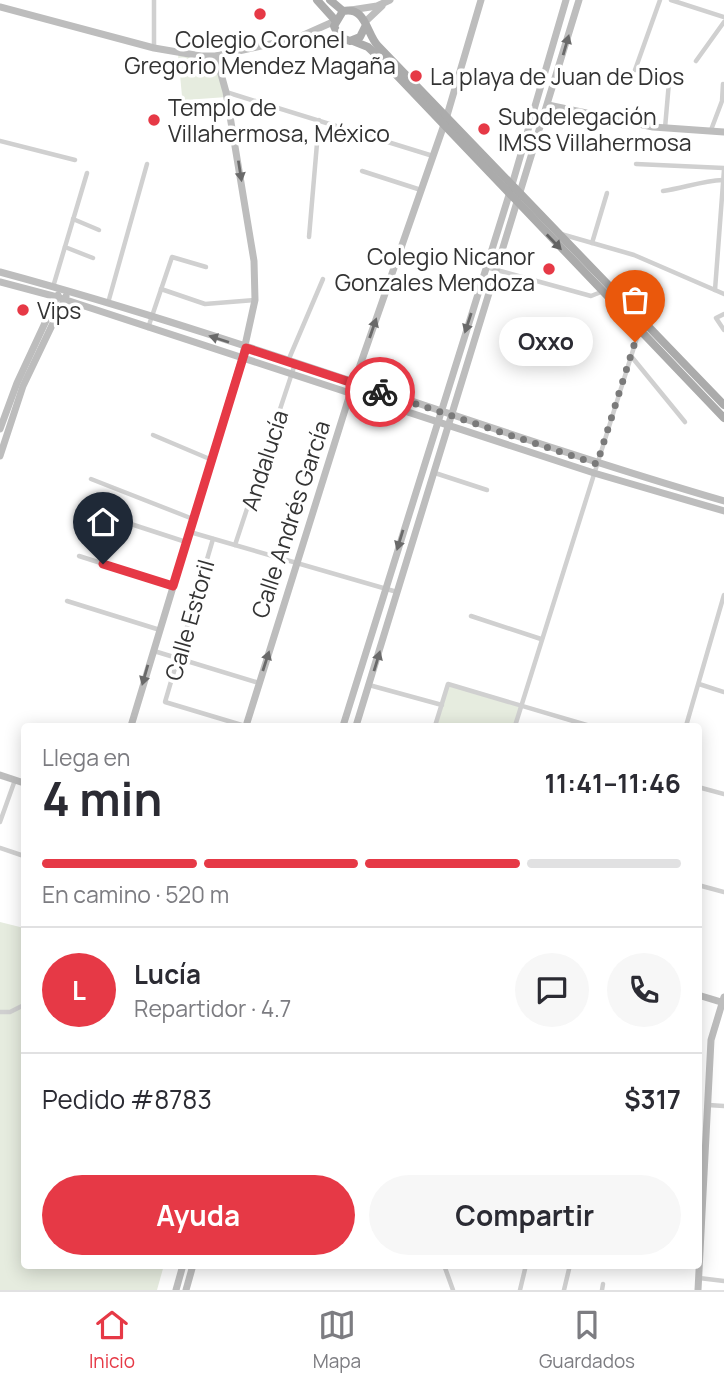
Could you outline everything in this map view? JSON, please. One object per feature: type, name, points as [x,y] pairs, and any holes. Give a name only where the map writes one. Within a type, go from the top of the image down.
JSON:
[{"type":"main road","points":[[317,0],[335,21],[335,30],[346,40],[368,47],[512,185],[724,418]]},
{"type":"main road","points":[[330,0],[347,11],[360,14],[378,46],[517,204],[601,292],[641,325],[724,405]]},
{"type":"main road","name":"Calle Andrés García","points":[[246,723],[350,394],[433,156],[481,0]]},
{"type":"main road","points":[[344,723],[509,195],[566,0]]},
{"type":"main road","points":[[357,723],[579,0]]},
{"type":"main road","points":[[0,7],[154,48],[216,56],[297,38],[335,21],[347,11],[388,1]]},
{"type":"main road","points":[[297,38],[346,40],[360,37],[365,24],[388,1]]},
{"type":"main road","points":[[132,723],[246,348],[254,300],[254,261],[226,92],[216,56]]},
{"type":"main road","points":[[548,105],[665,128],[724,132]]},
{"type":"main road","points":[[0,276],[61,289],[597,464],[724,501]]},
{"type":"main road","points":[[0,276],[148,328],[436,422],[724,511]]},
{"type":"main road","points":[[0,457],[23,386],[60,298],[61,289]]},
{"type":"main road","points":[[0,429],[17,383],[60,298]]},
{"type":"main road","points":[[0,775],[21,782]]},
{"type":"main road","points":[[702,996],[723,1001],[711,1040],[702,1213]]},
{"type":"main road","points":[[176,1290],[182,1269]]},
{"type":"main road","points":[[186,1290],[192,1269]]},
{"type":"main road","points":[[698,1290],[699,1269]]},
{"type":"street","points":[[154,0],[154,48]]},
{"type":"street","points":[[635,70],[660,0]]},
{"type":"street","points":[[671,0],[724,20],[696,61]]},
{"type":"street","points":[[665,128],[668,82]]},
{"type":"street","points":[[711,131],[721,103],[723,84]]},
{"type":"street","points":[[226,92],[433,156]]},
{"type":"street","points":[[309,237],[319,120]]},
{"type":"street","points":[[0,141],[75,160]]},
{"type":"street","points":[[108,304],[147,164]]},
{"type":"street","points":[[636,164],[724,169],[715,290]]},
{"type":"street","points":[[362,171],[421,190]]},
{"type":"street","points":[[61,289],[65,247],[87,173]]},
{"type":"street","points":[[663,191],[681,189],[697,181],[723,180]]},
{"type":"street","points":[[592,243],[607,193]]},
{"type":"street","points":[[74,219],[99,230]]},
{"type":"street","points":[[559,234],[634,255],[724,294]]},
{"type":"street","points":[[65,247],[93,258]]},
{"type":"street","points":[[148,328],[172,257],[206,267]]},
{"type":"street","points":[[486,267],[591,296],[601,292]]},
{"type":"street","name":"Andalucía","points":[[235,545],[292,374],[292,363],[323,279]]},
{"type":"street","points":[[161,289],[205,304],[254,300]]},
{"type":"street","points":[[724,314],[716,319],[724,330]]},
{"type":"street","points":[[516,723],[641,325]]},
{"type":"street","points":[[631,356],[685,422]]},
{"type":"street","points":[[153,435],[212,460]]},
{"type":"street","points":[[435,473],[487,490]]},
{"type":"street","points":[[91,479],[193,519]]},
{"type":"street","points":[[94,512],[186,542]]},
{"type":"street","points":[[189,531],[398,593]]},
{"type":"street","name":"Calle Estoril","points":[[213,539],[165,702],[235,723]]},
{"type":"street","points":[[79,556],[173,586]]},
{"type":"street","points":[[687,723],[724,595]]},
{"type":"street","points":[[67,601],[160,629]]},
{"type":"street","points":[[471,616],[541,639]]},
{"type":"street","points":[[153,650],[259,683]]},
{"type":"street","points":[[436,723],[448,684],[579,723]]},
{"type":"street","points":[[699,684],[724,692]]},
{"type":"street","points":[[369,685],[442,705]]},
{"type":"street","points":[[0,822],[15,780]]},
{"type":"street","points":[[702,788],[724,794]]},
{"type":"street","points":[[0,848],[21,855]]},
{"type":"street","points":[[702,886],[724,892]]},
{"type":"street","points":[[0,1012],[10,1012],[21,1006]]},
{"type":"street","points":[[707,1105],[724,1106]]},
{"type":"street","points":[[445,1269],[453,1290]]},
{"type":"street","points":[[520,1290],[525,1269]]},
{"type":"street","points":[[564,1290],[569,1269]]},
{"type":"street","points":[[699,1278],[724,1281]]},
{"type":"shaded area","points":[[178,54],[216,56],[227,97],[185,100],[182,96]]},
{"type":"shaded area","points":[[448,684],[522,707],[516,723],[436,723]]},
{"type":"shaded area","points":[[0,922],[21,927],[21,1269],[163,1269],[157,1290],[0,1290]]},
{"type":"way so far","points":[[380,392],[597,464],[635,342]]},
{"type":"place","name":"Colegio Coronel Gregorio Mendez Magaña","points":[[260,14]]},
{"type":"place","name":"La playa de Juan de Dios","points":[[416,76]]},
{"type":"place","name":"Templo de Villahermosa, México","points":[[154,120]]},
{"type":"place","name":"Subdelegación IMSS Villahermosa","points":[[484,129]]},
{"type":"place","name":"Colegio Nicanor Gonzales Mendoza","points":[[549,269]]},
{"type":"place","name":"Vips","points":[[23,310]]},
{"type":"place","name":"Oxxo","points":[[635,342]]},
{"type":"route","points":[[103,564],[173,586],[246,348],[380,392]]}]
